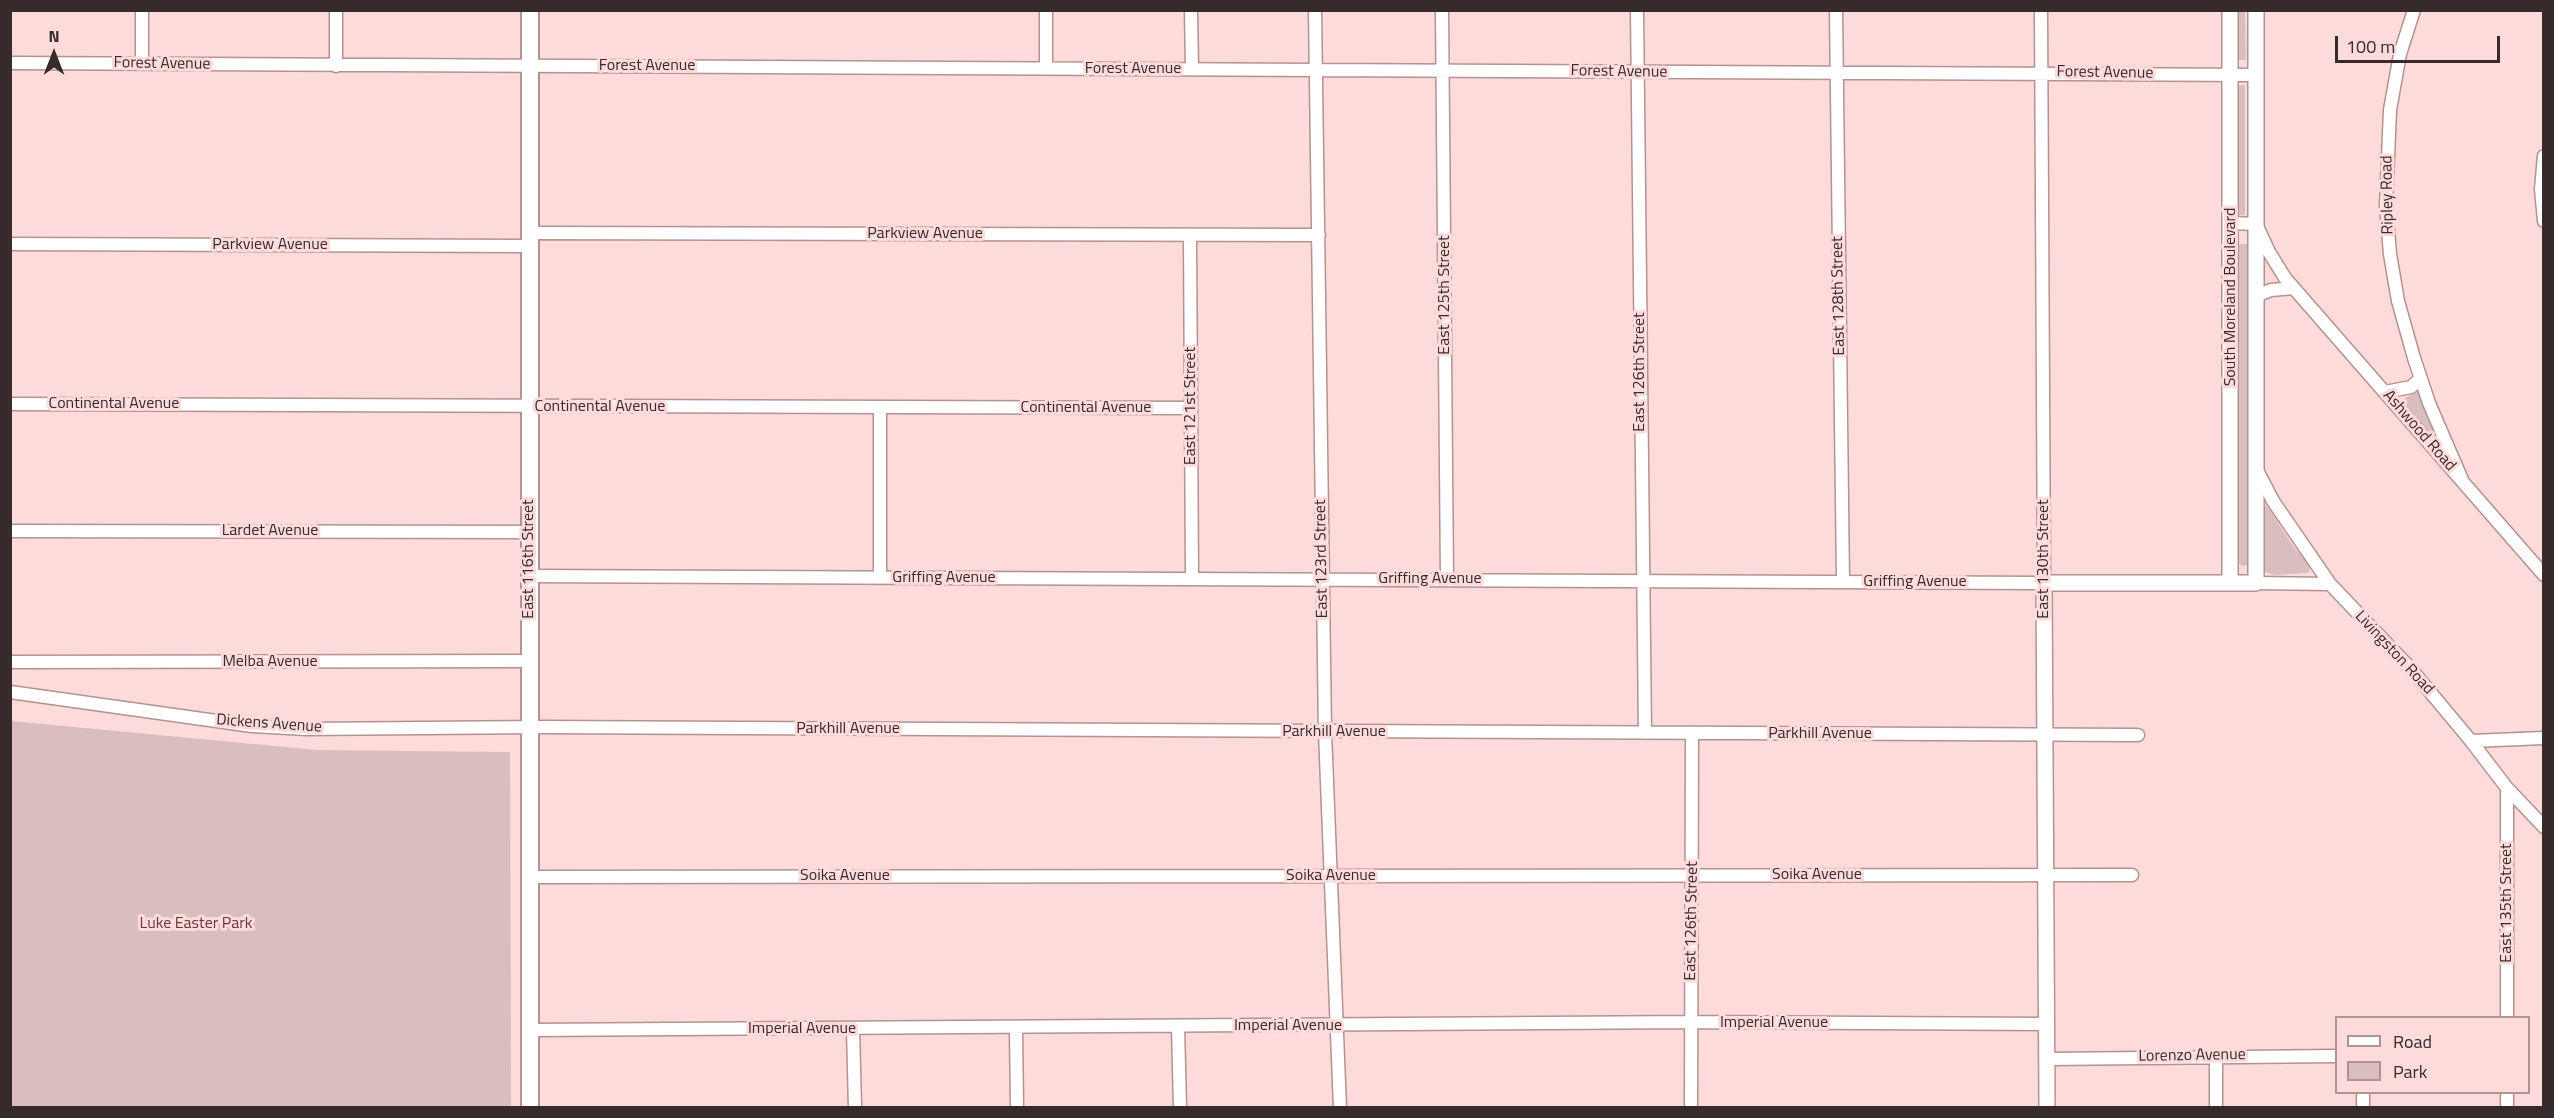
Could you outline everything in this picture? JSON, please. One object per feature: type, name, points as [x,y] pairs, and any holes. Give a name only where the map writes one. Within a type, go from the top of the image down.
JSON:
[{"type":"main road","name":"East 116th Street","points":[[530,1107],[531,10]]},
{"type":"street","points":[[142,10],[142,64]]},
{"type":"street","points":[[336,10],[336,66]]},
{"type":"street","points":[[1046,10],[1046,68]]},
{"type":"street","points":[[1191,10],[1192,69]]},
{"type":"street","name":"East 123rd Street","points":[[1315,10],[1320,235],[1325,732],[1340,1107]]},
{"type":"street","name":"East 125th Street","points":[[1442,10],[1447,579]]},
{"type":"street","name":"East 126th Street","points":[[1637,10],[1645,733]]},
{"type":"street","name":"East 128th Street","points":[[1836,10],[1843,582]]},
{"type":"street","name":"East 130th Street","points":[[2041,10],[2047,1107]]},
{"type":"street","name":"South Moreland Boulevard","points":[[2230,10],[2230,583]]},
{"type":"street","name":"South Moreland Boulevard","points":[[2256,10],[2256,583]]},
{"type":"street","name":"Ripley Road","points":[[2414,10],[2400,54],[2390,110],[2386,206],[2398,301],[2421,378],[2463,482]]},
{"type":"street","name":"Forest Avenue","points":[[10,63],[2041,72],[2256,75]]},
{"type":"street","points":[[2544,156],[2541,189],[2544,220]]},
{"type":"street","points":[[2231,223],[2256,224]]},
{"type":"street","name":"Ashwood Road","points":[[2256,224],[2269,252],[2294,288],[2544,575]]},
{"type":"street","name":"East 121st Street","points":[[1190,235],[1192,578]]},
{"type":"street","name":"Parkview Avenue","points":[[10,244],[1320,235]]},
{"type":"street","points":[[2256,296],[2271,290],[2294,288]]},
{"type":"street","points":[[2385,392],[2411,387],[2421,378]]},
{"type":"street","name":"Continental Avenue","points":[[10,404],[1190,408]]},
{"type":"street","points":[[880,407],[880,578]]},
{"type":"street","name":"Livingston Road","points":[[2256,469],[2273,501],[2330,585],[2411,669],[2507,788],[2544,827]]},
{"type":"street","name":"Lardet Avenue","points":[[10,531],[529,532]]},
{"type":"street","name":"Griffing Avenue","points":[[529,576],[2330,585]]},
{"type":"street","name":"Melba Avenue","points":[[10,662],[529,661]]},
{"type":"street","name":"Dickens Avenue","points":[[10,692],[252,726],[306,729],[529,728]]},
{"type":"street","name":"Parkhill Avenue","points":[[529,728],[2138,735]]},
{"type":"street","name":"East 126th Street","points":[[1691,1107],[1692,734]]},
{"type":"street","points":[[2471,741],[2544,738]]},
{"type":"street","name":"East 135th Street","points":[[2507,788],[2507,1016]]},
{"type":"street","name":"Soika Avenue","points":[[530,876],[2132,875]]},
{"type":"street","name":"Imperial Avenue","points":[[529,1030],[1016,1029],[1691,1022],[2047,1024]]},
{"type":"street","points":[[1178,1026],[1180,1107]]},
{"type":"street","points":[[853,1029],[855,1107]]},
{"type":"street","points":[[1016,1029],[1017,1107]]},
{"type":"street","points":[[2216,1056],[2216,1107]]},
{"type":"street","name":"Lorenzo Avenue","points":[[2047,1059],[2335,1056]]},
{"type":"green space","points":[[2238,11],[2245,11],[2246,60],[2238,60]]},
{"type":"green space","points":[[2238,85],[2245,85],[2245,215],[2239,215]]},
{"type":"green space","points":[[2238,244],[2248,244],[2250,252],[2250,562],[2245,566],[2240,565],[2238,561]]},
{"type":"green space","points":[[2421,390],[2443,442],[2439,444],[2401,400]]},
{"type":"green space","points":[[2264,505],[2268,507],[2293,546],[2308,563],[2310,570],[2308,573],[2275,575],[2263,571],[2261,507]]},
{"type":"green space","name":"Luke Easter Park","points":[[11,721],[317,750],[510,752],[511,1107],[11,1107]]}]
